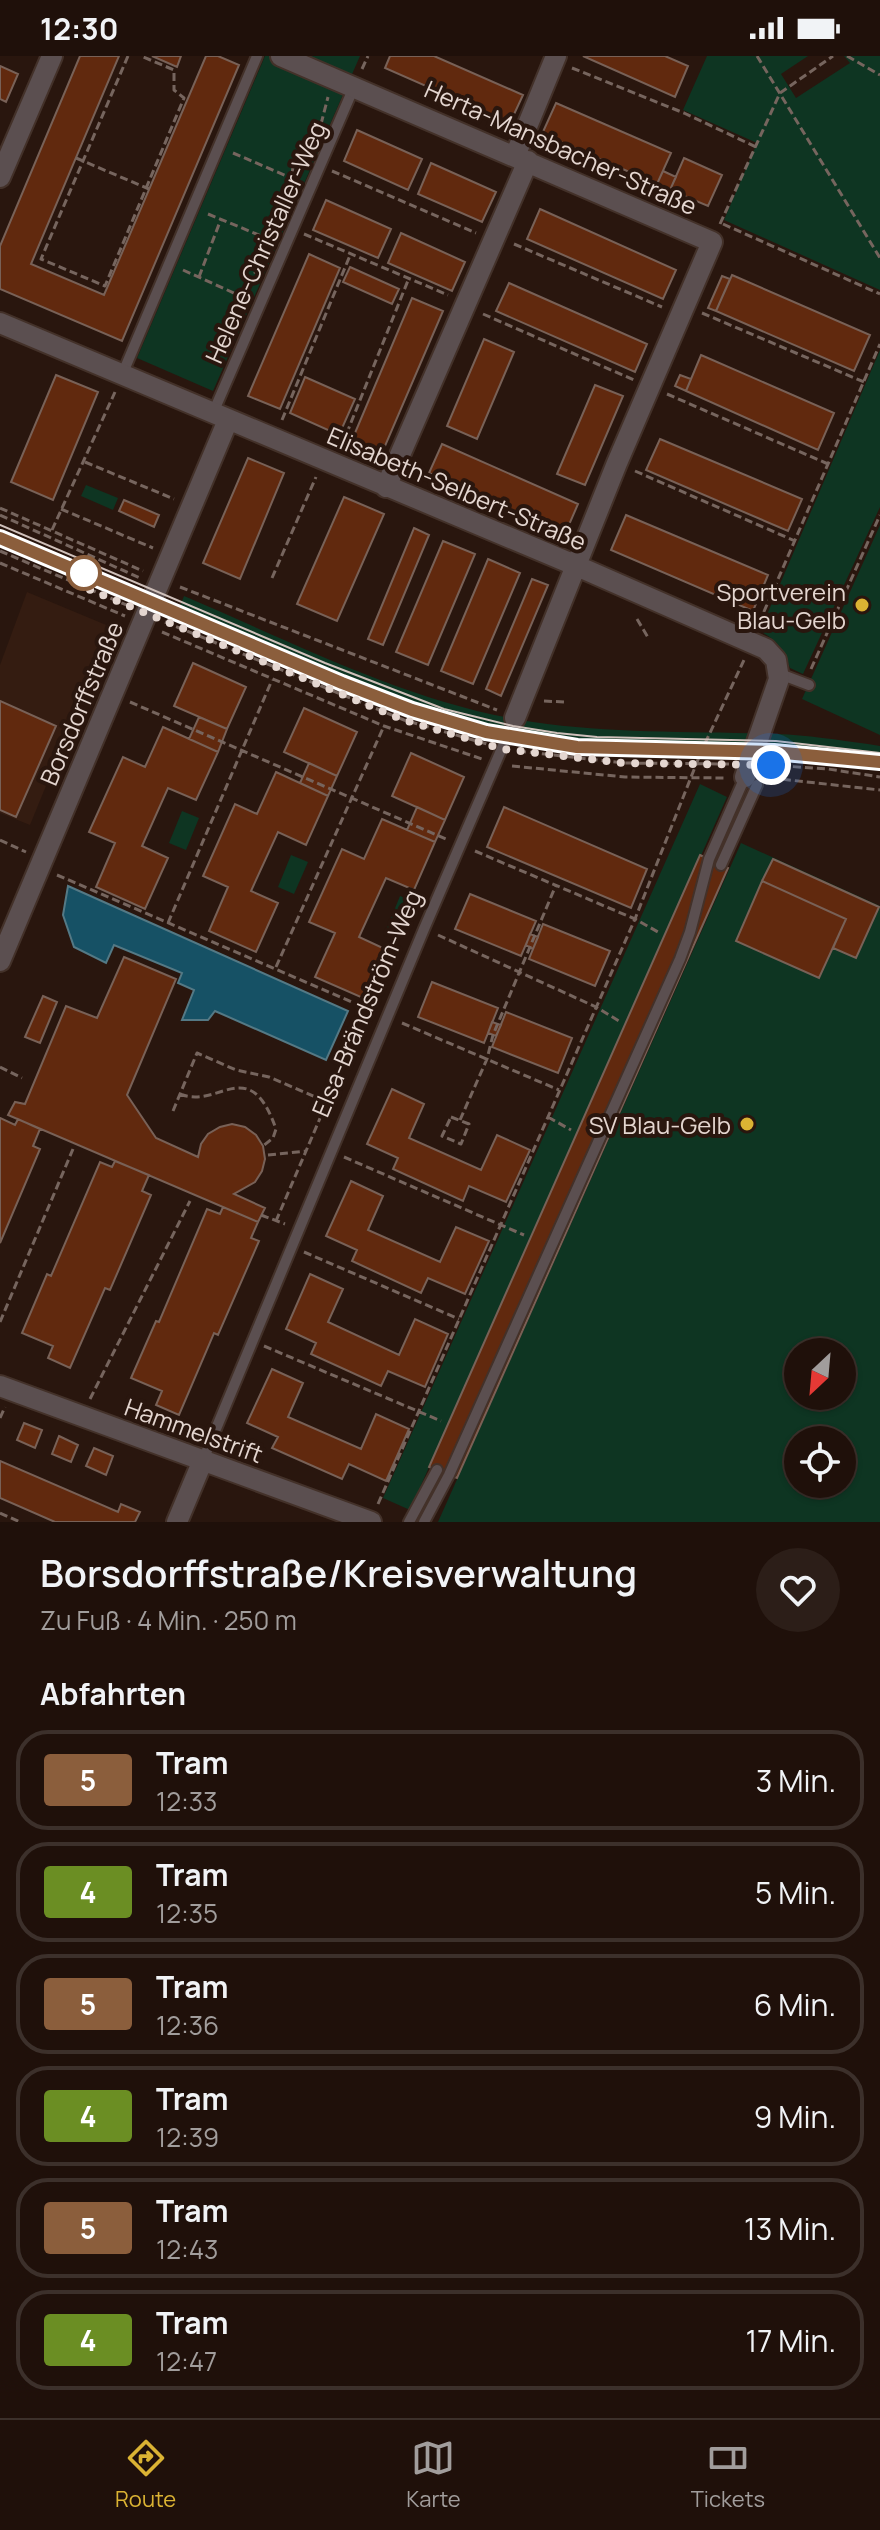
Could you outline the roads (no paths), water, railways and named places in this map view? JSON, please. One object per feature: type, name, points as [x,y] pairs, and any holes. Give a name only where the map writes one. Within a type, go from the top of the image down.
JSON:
[{"type":"street","points":[[0,177],[52,56]]},
{"type":"street","name":"Herta-Mansbacher-Straße","points":[[281,56],[522,159],[716,232],[649,386],[577,566]]},
{"type":"street","points":[[386,487],[495,238],[555,58]]},
{"type":"street","name":"Elisabeth-Selbert-Straße","points":[[0,323],[751,642],[771,653],[780,674]]},
{"type":"street","name":"Borsdorffstraße","points":[[0,961],[192,507],[220,417]]},
{"type":"street","name":"Elsa-Brändström-Weg","points":[[515,718],[577,566]]},
{"type":"street","points":[[751,775],[780,674]]},
{"type":"street","name":"Hammelstrift","points":[[0,1386],[203,1460],[374,1515]]},
{"type":"street","points":[[177,1522],[203,1460]]},
{"type":"lane","points":[[122,375],[257,56]]},
{"type":"lane","name":"Helene-Christaller-Weg","points":[[220,417],[222,392],[321,166],[346,84]]},
{"type":"lane","points":[[780,674],[807,684]]},
{"type":"lane","name":"Elsa-Brändström-Weg","points":[[203,1460],[515,718]]},
{"type":"lane","points":[[721,865],[751,775]]},
{"type":"lane","points":[[424,1522],[449,1475],[680,959],[709,859],[751,775]]},
{"type":"lane","points":[[409,1522],[437,1470]]},
{"type":"water","points":[[68,886],[348,1011],[326,1060],[215,1011],[208,1020],[182,1020],[194,990],[178,983],[182,973],[114,945],[106,963],[74,947],[63,915]]},
{"type":"tram line","points":[[0,525],[325,663],[444,709],[557,733],[597,737],[776,741],[880,753]]},
{"type":"tram line","name":"5","points":[[0,538],[342,683],[412,710],[486,732],[577,747],[774,752],[880,762]]},
{"type":"tram line","points":[[354,687],[446,721],[518,738]]},
{"type":"tram line","points":[[613,749],[777,752]]},
{"type":"place","name":"Sportverein Blau-Gelb","points":[[862,605]]},
{"type":"place","name":"SV Blau-Gelb","points":[[747,1124]]}]
